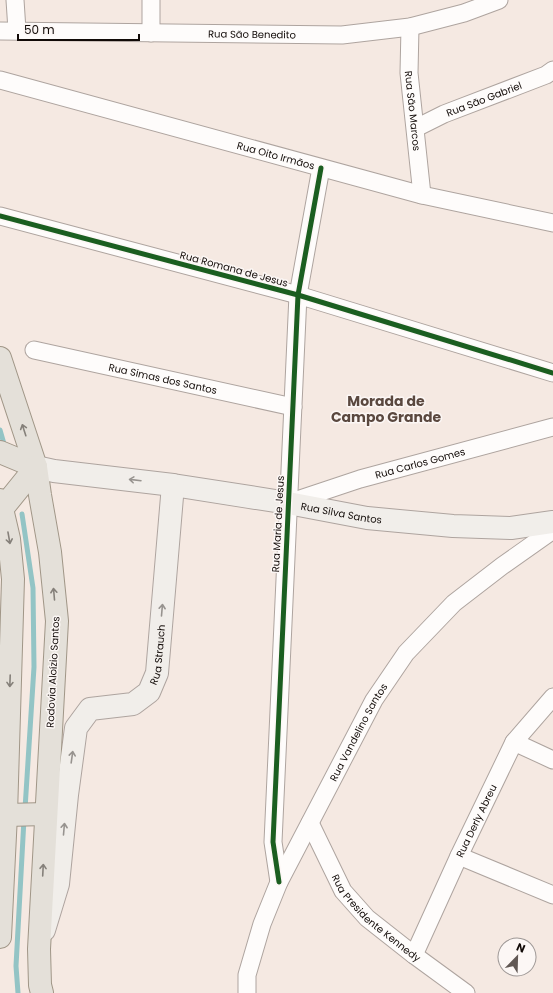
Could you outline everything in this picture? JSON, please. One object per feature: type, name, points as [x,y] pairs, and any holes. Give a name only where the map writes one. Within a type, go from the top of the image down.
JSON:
[{"type":"main road","name":"Rodovia Aloízio Santos","points":[[0,358],[36,467],[50,552],[57,621],[17,814],[0,937]]},
{"type":"main road","points":[[0,452],[36,467],[1,504]]},
{"type":"main road","name":"Rodovia Aloízio Santos","points":[[1,504],[9,539],[13,579],[17,814],[39,949],[40,986],[42,993]]},
{"type":"street","points":[[15,0],[17,30]]},
{"type":"street","points":[[151,0],[151,33]]},
{"type":"street","name":"Rua São Benedito","points":[[0,31],[342,35],[410,27],[464,13],[499,0]]},
{"type":"street","name":"Rua São Marcos","points":[[410,27],[409,73],[422,195]]},
{"type":"street","name":"Rua São Gabriel","points":[[416,128],[444,114],[551,74]]},
{"type":"street","name":"Rua Oito Irmãos","points":[[0,80],[422,195],[553,223]]},
{"type":"street","name":"Rua Maria de Jesus","points":[[279,882],[273,842],[298,295],[321,168]]},
{"type":"street","name":"Rua Romana de Jesus","points":[[0,216],[298,295],[553,373]]},
{"type":"street","name":"Rua Simas dos Santos","points":[[34,350],[293,407]]},
{"type":"street","name":"Rua Carlos Gomes","points":[[288,503],[360,479],[553,427]]},
{"type":"street","name":"Rua Silva Santos","points":[[36,467],[54,471],[173,485],[288,503],[367,518],[453,526],[511,528],[553,522]]},
{"type":"street","name":"Rua Strauch","points":[[39,949],[58,884],[67,795],[76,728],[90,709],[133,704],[149,692],[157,673],[173,485]]},
{"type":"street","name":"Rua Vandelino Santos","points":[[247,993],[248,975],[262,924],[279,882],[374,700],[406,653],[454,603],[502,566],[553,530]]},
{"type":"street","points":[[0,655],[13,579]]},
{"type":"street","name":"Rua Derly Abreu","points":[[414,955],[459,856],[514,742],[553,696]]},
{"type":"street","points":[[514,742],[553,760]]},
{"type":"street","points":[[17,814],[62,804],[67,795]]},
{"type":"street","name":"Rua Presidente Kennedy","points":[[310,823],[343,891],[367,918],[466,993]]},
{"type":"street","points":[[459,856],[553,895]]},
{"type":"street","points":[[248,975],[259,993]]},
{"type":"waterway","points":[[0,430],[4,444]]},
{"type":"waterway","points":[[22,514],[33,588],[34,667],[25,809]]},
{"type":"waterway","points":[[18,993],[16,966],[24,819]]},
{"type":"cycle path","points":[[279,882],[273,842],[298,295],[321,168]]},
{"type":"cycle path","points":[[0,216],[298,295],[553,373]]},
{"type":"district","name":"Morada de Campo Grande","points":[[386,410]]}]
